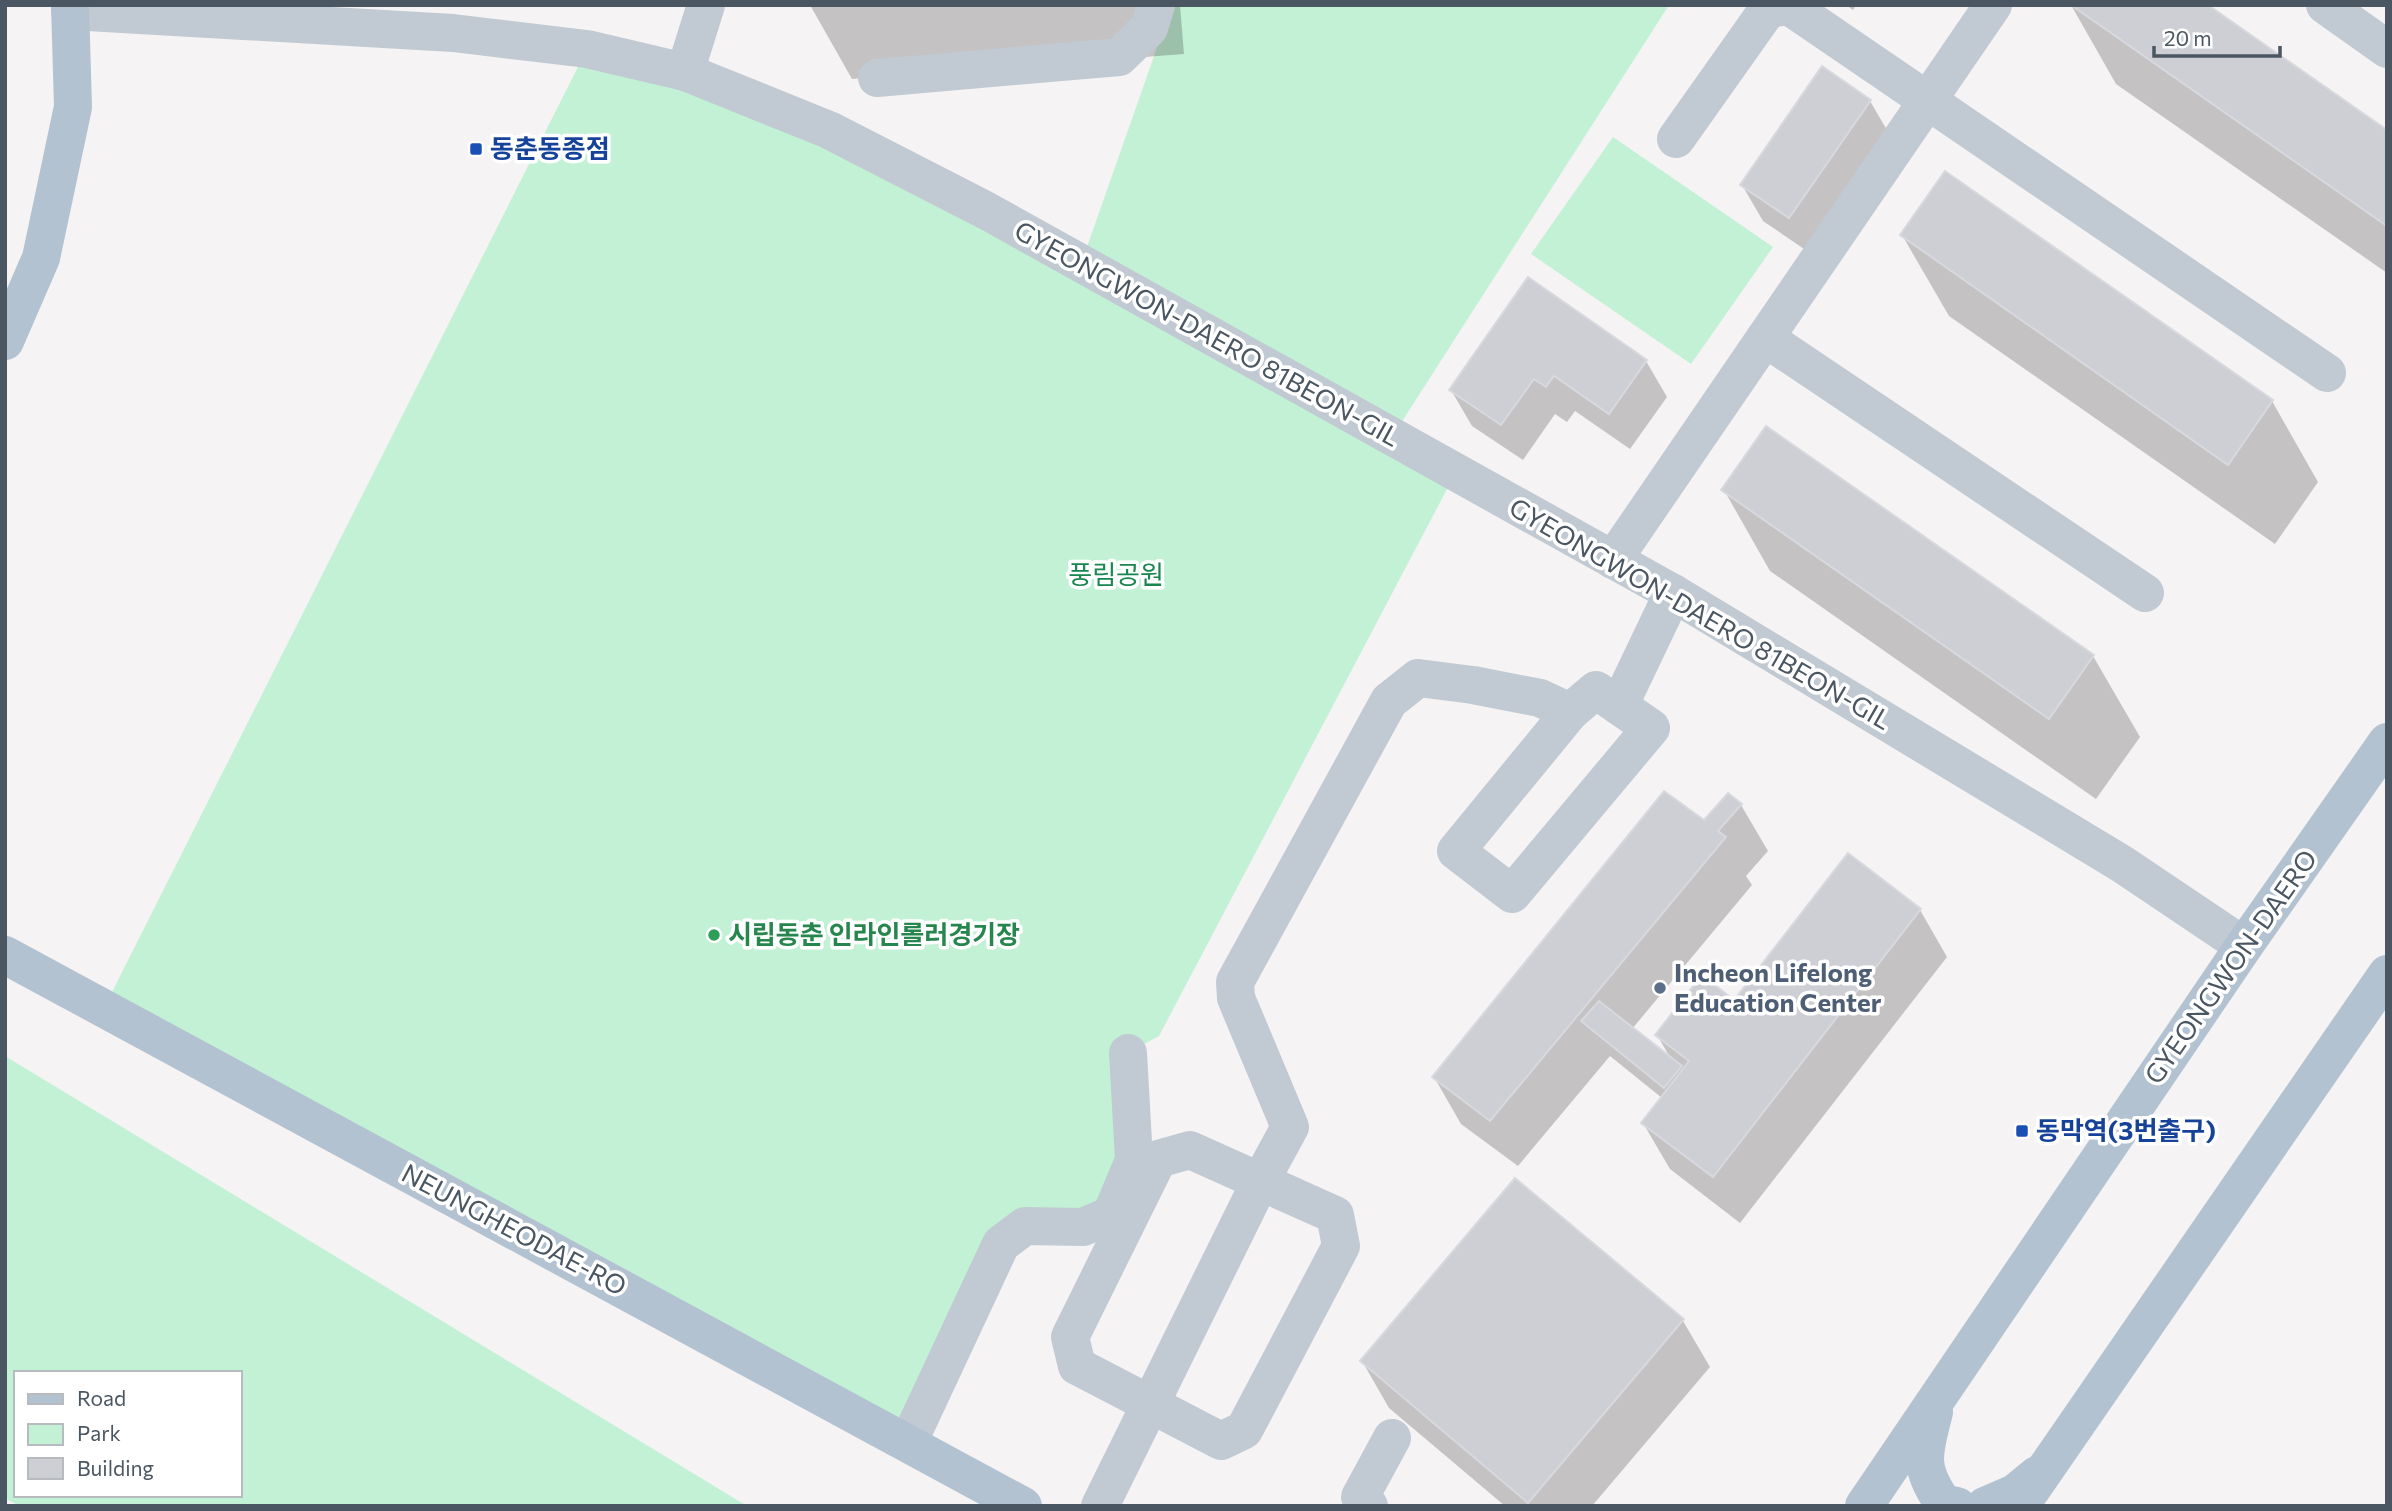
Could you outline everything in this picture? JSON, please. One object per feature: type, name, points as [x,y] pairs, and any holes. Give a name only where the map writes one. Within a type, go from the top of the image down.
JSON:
[{"type":"main road","points":[[10,319],[41,258],[73,107],[70,8]]},
{"type":"main road","name":"GYEONGWON-DAERO","points":[[1864,1506],[2244,946],[2387,742]]},
{"type":"main road","name":"NEUNGHEODAE-RO","points":[[5,955],[1023,1506]]},
{"type":"main road","points":[[2020,1506],[2387,974]]},
{"type":"main road","points":[[1938,1396],[1924,1453],[1928,1482],[1943,1503],[1957,1506]]},
{"type":"main road","points":[[1985,1506],[2015,1493],[2047,1467]]},
{"type":"street","points":[[685,72],[706,5]]},
{"type":"street","points":[[877,78],[1119,57],[1149,28],[1156,5]]},
{"type":"street","points":[[1613,561],[1993,5]]},
{"type":"street","points":[[2325,5],[2387,49]]},
{"type":"street","points":[[1676,139],[1768,9],[1788,6],[2327,373]]},
{"type":"street","name":"GYEONGWON-DAERO 81BEON-GIL","points":[[70,8],[453,33],[587,49],[685,72],[829,131],[987,211],[1672,593],[2122,864],[2244,946]]},
{"type":"street","points":[[1765,338],[2145,593]]},
{"type":"street","points":[[1619,706],[1672,593]]},
{"type":"street","points":[[1100,1506],[1260,1182],[1290,1127],[1236,998],[1235,982],[1389,701],[1418,678],[1540,698],[1570,712]]},
{"type":"street","points":[[1597,690],[1651,729],[1512,894],[1456,851],[1570,712],[1597,690]]},
{"type":"street","points":[[908,1444],[1001,1244],[1025,1226],[1083,1227],[1111,1215],[1134,1160],[1128,1053]]},
{"type":"street","points":[[1189,1150],[1260,1182],[1335,1215],[1341,1247],[1244,1430],[1221,1441],[1077,1366],[1070,1337],[1158,1159],[1189,1150]]},
{"type":"street","points":[[1369,1506],[1360,1497],[1392,1438]]},
{"type":"green space","name":"풍림공원","points":[[1172,5],[1669,5],[1392,437],[1456,472],[1159,1036],[1128,1053],[1111,1215],[1025,1226],[908,1443],[104,1008],[587,49],[685,72],[1081,264]]},
{"type":"green space","points":[[1613,137],[1773,247],[1691,364],[1531,254]]},
{"type":"green space","points":[[5,1056],[747,1506],[19,1506],[5,1498]]},
{"type":"building","points":[[2071,5],[2208,5],[2387,130],[2387,226]]},
{"type":"building","points":[[1822,66],[1871,100],[1789,218],[1740,185]]},
{"type":"building","points":[[1945,171],[2273,400],[2228,465],[1900,235]]},
{"type":"building","points":[[1528,277],[1647,360],[1609,414],[1554,376],[1546,387],[1534,379],[1501,425],[1449,390]]},
{"type":"building","points":[[1766,426],[2094,655],[2049,719],[1721,490]]},
{"type":"building","points":[[1664,791],[1704,820],[1728,793],[1742,804],[1718,831],[1726,837],[1490,1121],[1432,1077]]},
{"type":"building","points":[[1848,853],[1921,909],[1713,1177],[1641,1123],[1689,1061],[1655,1035],[1702,975],[1734,1000]]},
{"type":"building","points":[[1599,1001],[1682,1066],[1664,1088],[1581,1021]]},
{"type":"building","points":[[1515,1178],[1684,1319],[1528,1503],[1360,1361]]},
{"type":"place","name":"동춘동종점","points":[[476,149]]},
{"type":"place","name":"시립동춘 인라인롤러경기장","points":[[714,935]]},
{"type":"place","name":"Incheon Lifelong Education Center","points":[[1660,988]]},
{"type":"place","name":"동막역(3번출구)","points":[[2022,1131]]}]
